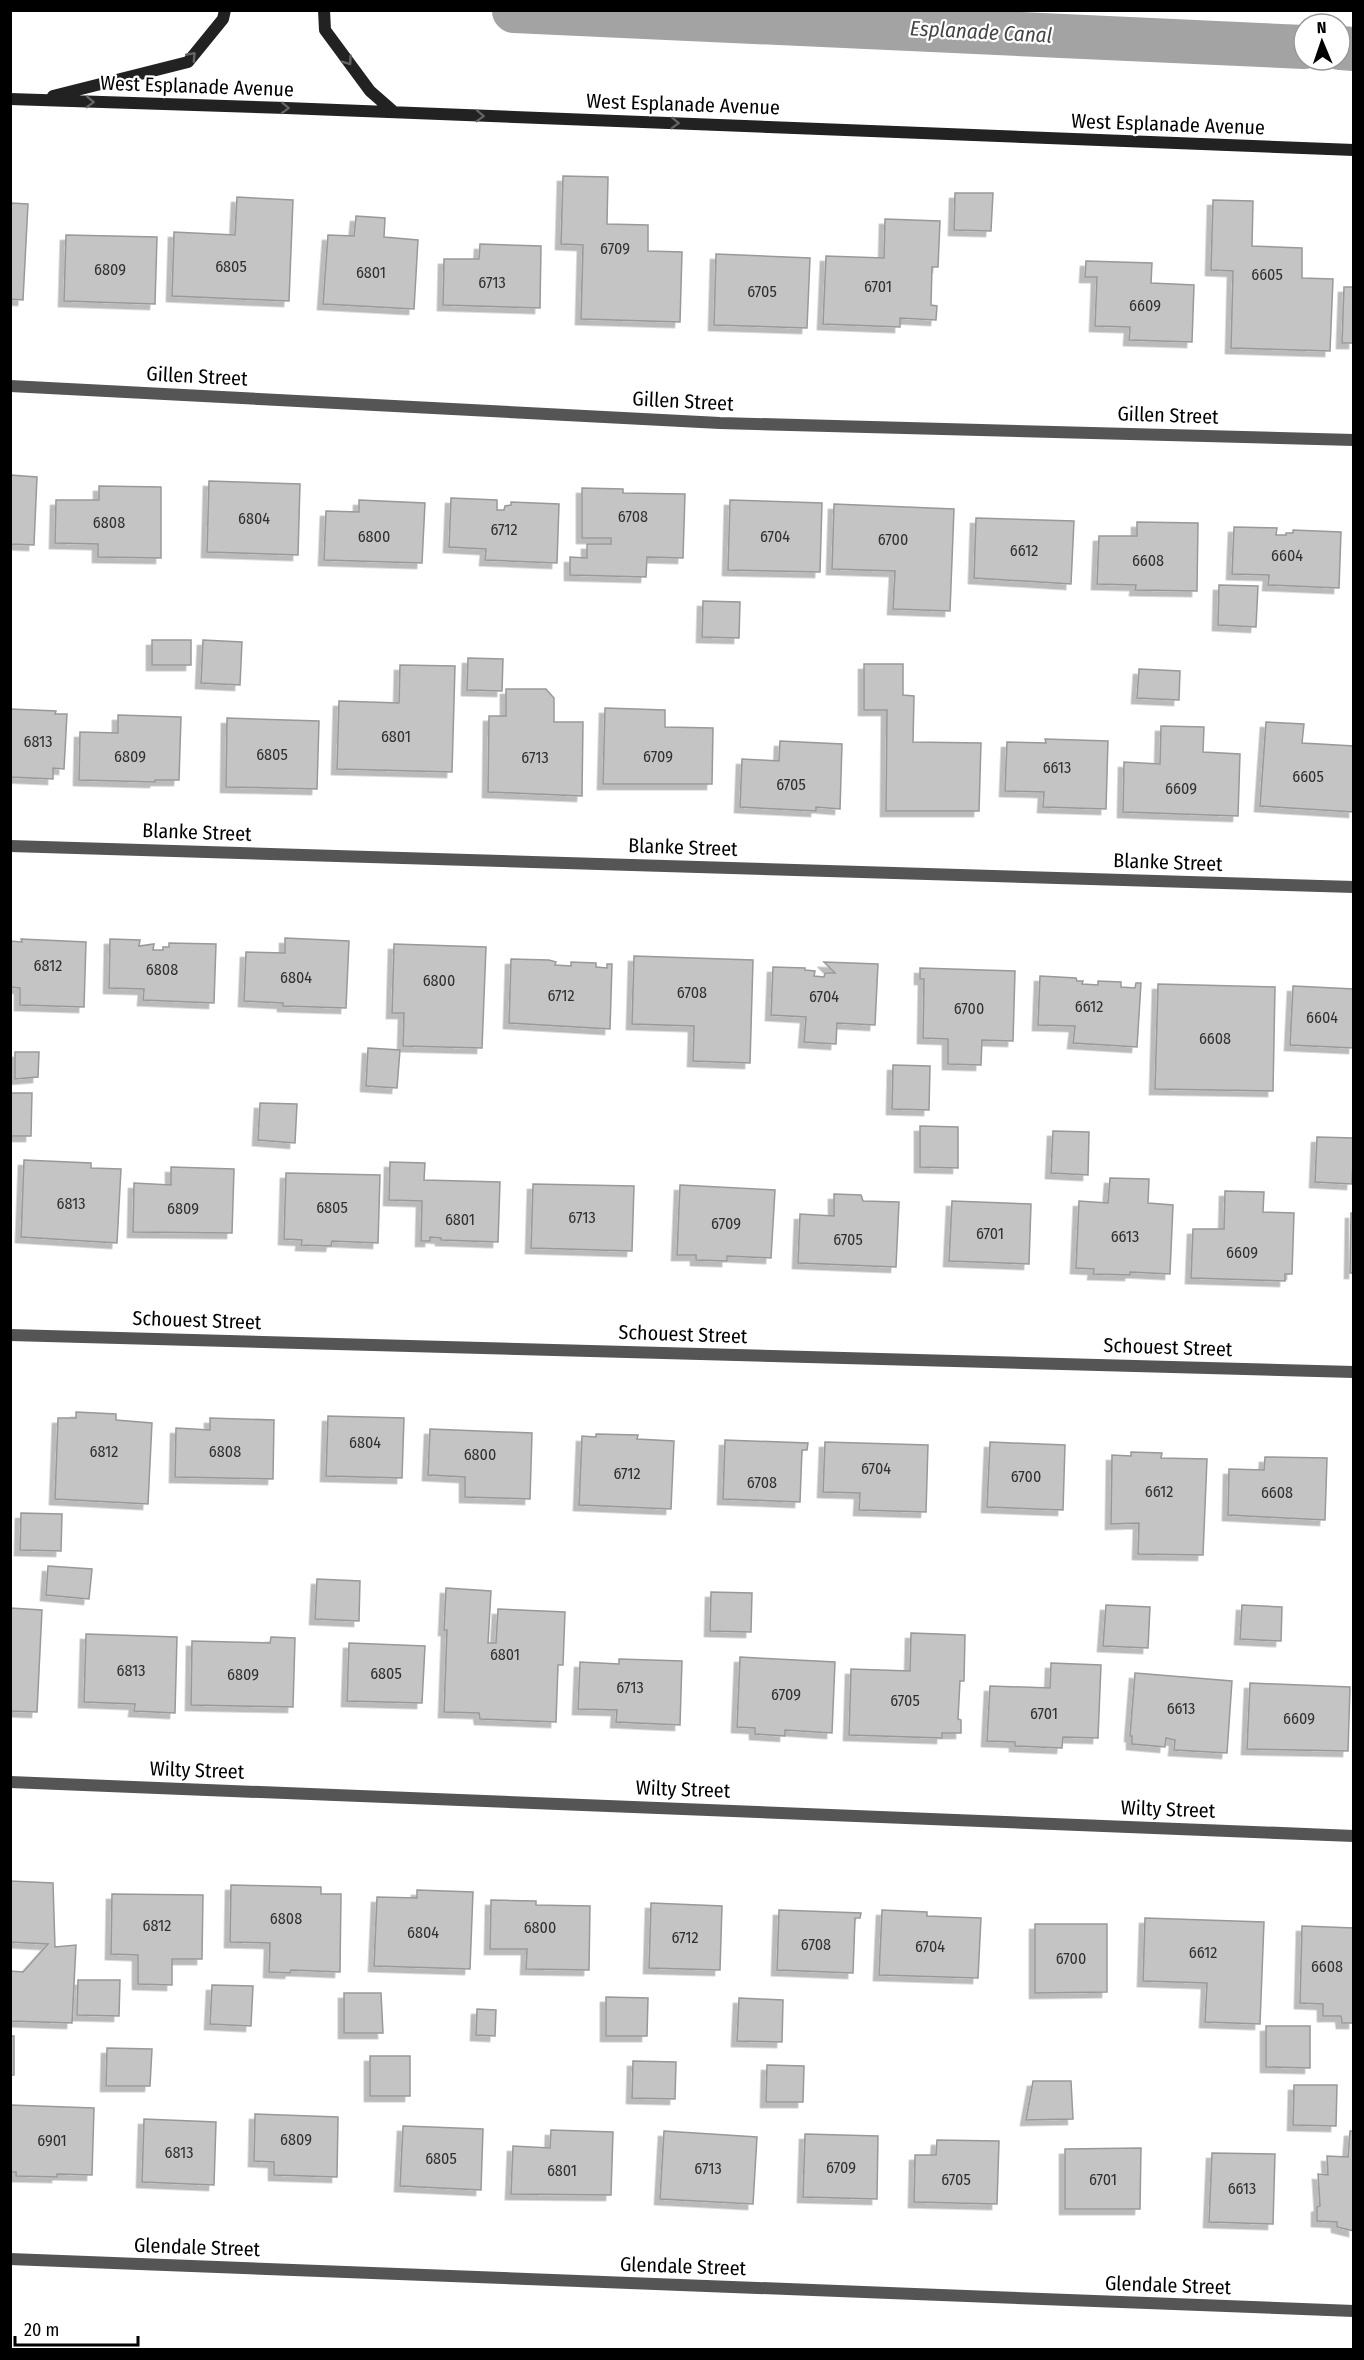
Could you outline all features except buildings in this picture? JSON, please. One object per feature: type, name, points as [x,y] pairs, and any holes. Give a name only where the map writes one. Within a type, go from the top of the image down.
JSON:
[{"type":"main road","points":[[37,100],[188,62],[223,19],[225,10]]},
{"type":"main road","points":[[324,10],[325,30],[370,91],[394,112]]},
{"type":"main road","name":"West Esplanade Avenue","points":[[10,99],[1353,150]]},
{"type":"street","name":"Gillen Street","points":[[10,386],[720,423],[1353,440]]},
{"type":"street","name":"Blanke Street","points":[[10,846],[1353,887]]},
{"type":"street","name":"Schouest Street","points":[[10,1335],[1353,1372]]},
{"type":"street","name":"Wilty Street","points":[[10,1782],[1353,1836]]},
{"type":"street","name":"Glendale Street","points":[[10,2259],[1353,2311]]},
{"type":"waterway","name":"Esplanade Canal","points":[[514,11],[1292,46]]}]
